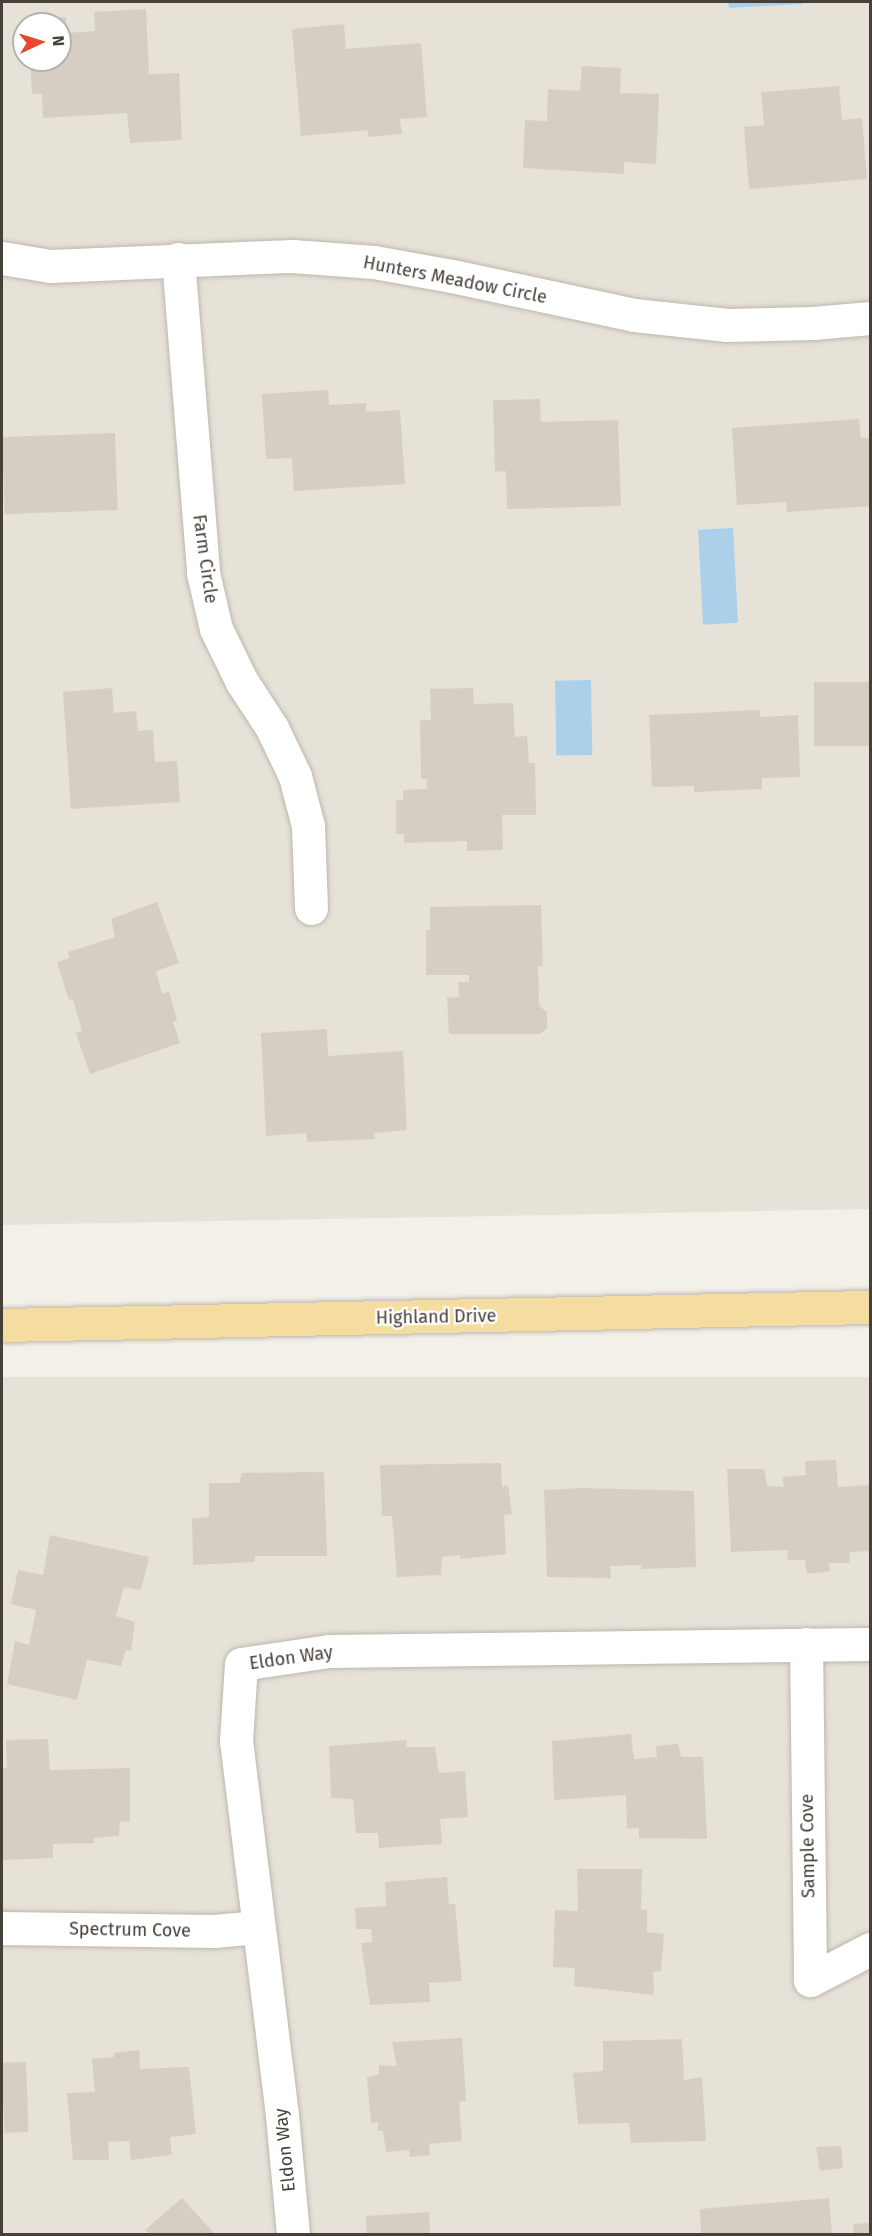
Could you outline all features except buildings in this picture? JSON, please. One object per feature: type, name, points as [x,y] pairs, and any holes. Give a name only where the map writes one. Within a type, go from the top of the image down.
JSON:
[{"type":"main road","name":"Highland Drive","points":[[2,1325],[870,1307]]},
{"type":"street","name":"Hunters Meadow Circle","points":[[2,258],[50,266],[292,256],[374,262],[452,276],[634,315],[727,325],[813,323],[870,318]]},
{"type":"street","name":"Farm Circle","points":[[178,259],[203,573],[216,629],[242,682],[272,728],[295,776],[308,826],[311,908]]},
{"type":"street","points":[[806,1644],[870,1644]]},
{"type":"street","name":"Eldon Way","points":[[293,2235],[236,1741],[241,1664],[330,1651],[806,1644]]},
{"type":"street","name":"Sample Cove","points":[[806,1644],[810,1980],[870,1949]]},
{"type":"street","name":"Spectrum Cove","points":[[2,1928],[214,1930],[258,1927]]},
{"type":"shaded area","points":[[2,2],[870,2],[870,1209],[2,1225]]},
{"type":"shaded area","points":[[2,1377],[870,1377],[870,2234],[2,2234]]},
{"type":"water","points":[[728,2],[802,2],[802,4],[729,8]]},
{"type":"water","points":[[733,528],[738,623],[703,625],[698,530]]},
{"type":"water","points":[[591,680],[592,755],[556,756],[555,681]]}]
